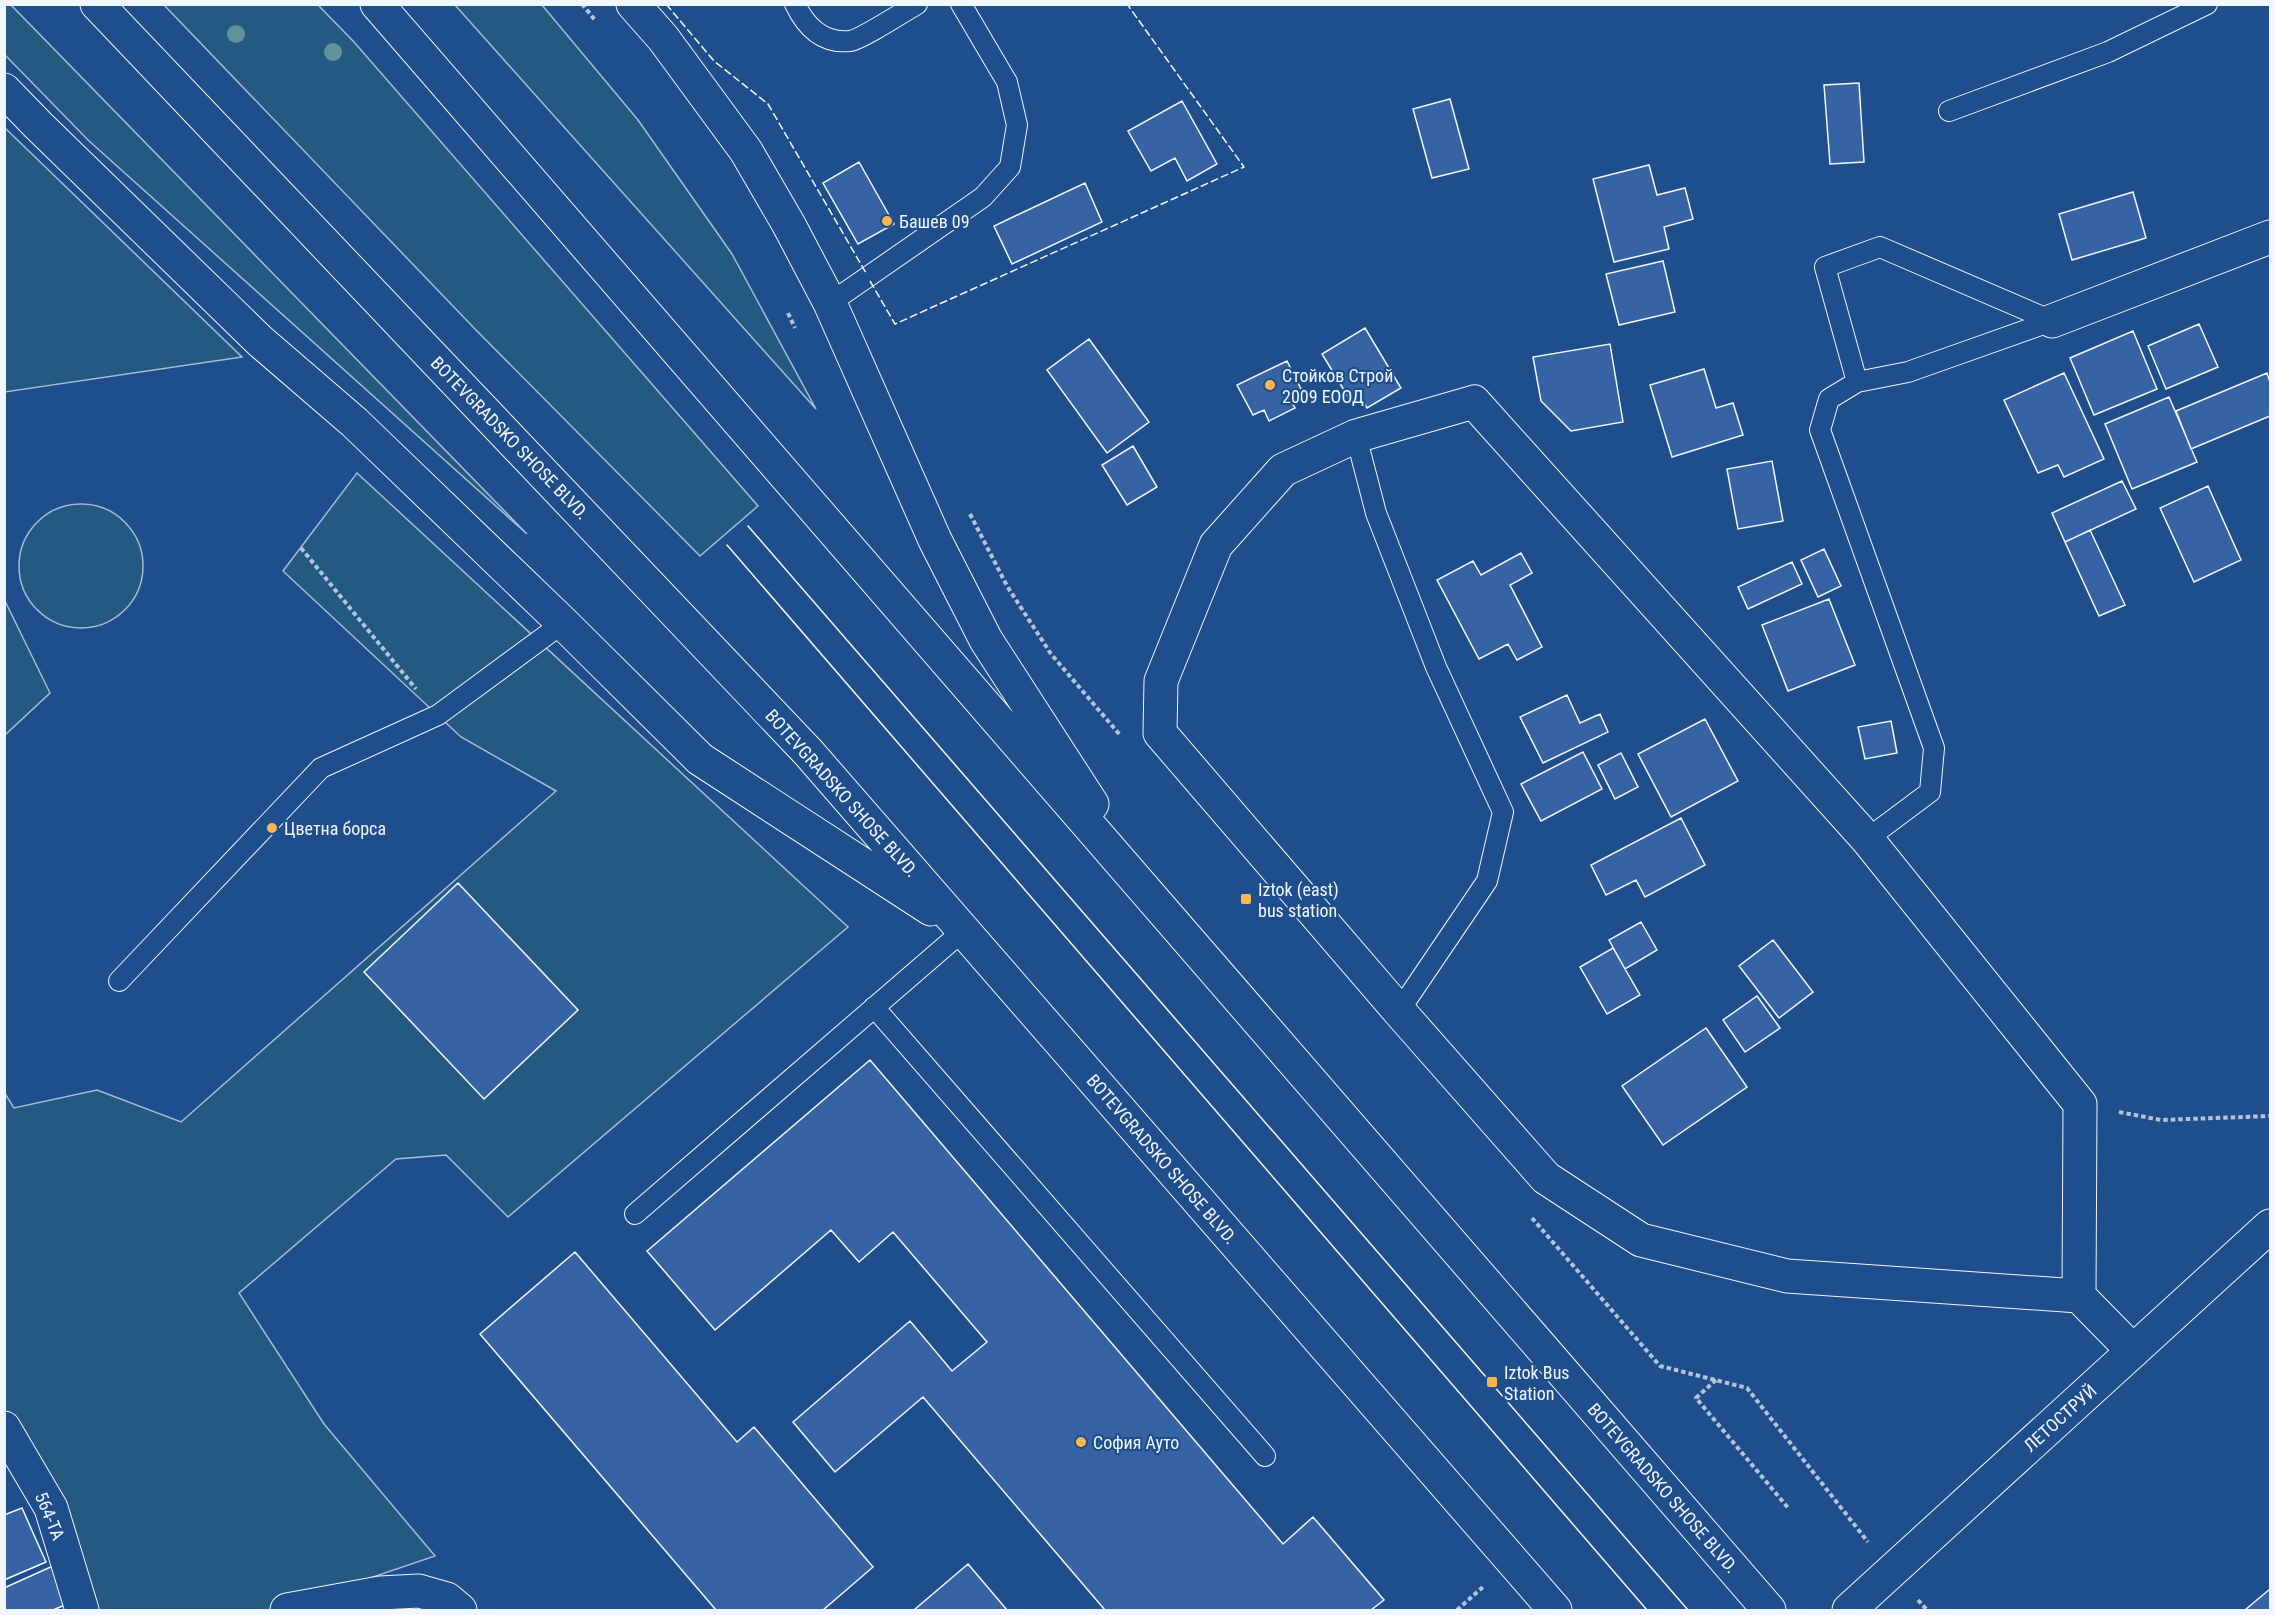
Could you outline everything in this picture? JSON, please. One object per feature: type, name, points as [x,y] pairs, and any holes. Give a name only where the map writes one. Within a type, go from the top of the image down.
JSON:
[{"type":"main road","name":"BOTEVGRADSKO SHOSE BLVD.","points":[[97,4],[808,752],[1555,1611]]},
{"type":"main road","name":"BOTEVGRADSKO SHOSE BLVD.","points":[[377,4],[1769,1611]]},
{"type":"main road","points":[[633,4],[663,38],[746,151],[789,225],[830,303],[935,540],[986,640],[1161,909]]},
{"type":"main road","points":[[4,90],[260,341],[354,422],[563,623],[700,759],[964,930]]},
{"type":"main road","points":[[2052,321],[2271,237]]},
{"type":"main road","points":[[2079,1296],[2080,1104],[1867,839],[1474,402],[1356,436],[1283,470],[1216,545],[1161,681],[1160,733],[1546,1178],[1641,1240],[1787,1275],[2079,1296],[2133,1352]]},
{"type":"main road","name":"ЛЕТОСТРУЙ","points":[[1849,1611],[2271,1226]]},
{"type":"main road","name":"564-ТА","points":[[4,1428],[51,1508],[82,1611]]},
{"type":"main road","points":[[287,1611],[380,1593],[419,1590],[447,1599],[460,1611]]},
{"type":"lane","points":[[795,4],[803,20],[815,33],[832,40],[852,41],[917,4]]},
{"type":"lane","points":[[830,303],[983,197],[1010,167],[1017,125],[1008,82],[961,4]]},
{"type":"lane","points":[[1949,111],[2108,52],[2207,4]]},
{"type":"lane","points":[[1857,382],[1825,267],[1880,247],[2052,321]]},
{"type":"lane","points":[[1867,839],[1930,792],[1934,748],[1820,430],[1829,399],[1857,382],[1908,372],[2052,321]]},
{"type":"lane","points":[[1356,436],[1376,513],[1436,667],[1503,812],[1487,881],[1399,1011]]},
{"type":"lane","points":[[119,981],[321,768],[438,715],[563,623]]},
{"type":"lane","points":[[635,1214],[964,930]]},
{"type":"lane","points":[[874,1007],[1265,1456]]},
{"type":"path","points":[[301,548],[414,686]]},
{"type":"path","points":[[2080,1104],[2161,1120],[2271,1116]]},
{"type":"path","points":[[1789,1509],[1696,1398],[1716,1380],[1747,1388],[1892,1572],[1927,1611]]},
{"type":"shaded area","points":[[4,5],[11,5],[527,534],[88,140],[5,55]]},
{"type":"shaded area","points":[[164,5],[318,5],[354,42],[758,506],[700,556],[475,329]]},
{"type":"shaded area","points":[[455,5],[542,5],[638,120],[732,254],[816,409]]},
{"type":"shaded area","points":[[5,128],[242,357],[5,392]]},
{"type":"shaded area","points":[[357,473],[848,927],[508,1217],[446,1155],[396,1159],[239,1293],[324,1424],[435,1556],[276,1610],[82,1610],[5,1428],[4,1092],[14,1108],[97,1090],[181,1122],[556,791],[461,737],[283,571]]},
{"type":"shaded area","points":[[81,504],[105,509],[125,522],[138,542],[143,566],[138,590],[125,610],[105,623],[81,628],[57,623],[37,610],[24,590],[19,566],[24,542],[37,522],[57,509]]},
{"type":"shaded area","points":[[4,599],[50,693],[5,735],[4,735]]},
{"type":"building","points":[[1859,83],[1864,162],[1830,164],[1824,85]]},
{"type":"building","points":[[1450,99],[1469,169],[1432,178],[1413,109]]},
{"type":"building","points":[[1182,101],[1217,164],[1187,181],[1175,158],[1151,171],[1128,131]]},
{"type":"building","points":[[859,162],[894,224],[858,244],[823,183]]},
{"type":"building","points":[[1649,165],[1657,195],[1685,188],[1693,219],[1664,227],[1669,249],[1614,262],[1593,179]]},
{"type":"building","points":[[1085,183],[1102,222],[1012,264],[994,226]]},
{"type":"building","points":[[2133,192],[2146,238],[2072,260],[2059,214]]},
{"type":"building","points":[[1663,261],[1675,312],[1619,325],[1606,274]]},
{"type":"building","points":[[2199,324],[2218,367],[2166,389],[2148,346]]},
{"type":"building","points":[[1365,328],[1401,388],[1367,408],[1359,395],[1350,400],[1322,354]]},
{"type":"building","points":[[2133,331],[2157,389],[2094,415],[2070,358]]},
{"type":"building","points":[[1089,339],[1149,422],[1107,453],[1047,370]]},
{"type":"building","points":[[1610,344],[1623,422],[1571,431],[1541,401],[1533,357]]},
{"type":"building","points":[[1287,361],[1302,391],[1289,397],[1295,408],[1269,421],[1264,410],[1253,415],[1237,385]]},
{"type":"building","points":[[1704,369],[1716,408],[1733,403],[1743,435],[1672,457],[1650,385]]},
{"type":"building","points":[[2064,373],[2104,459],[2064,477],[2058,465],[2038,473],[2004,400]]},
{"type":"building","points":[[2267,373],[2270,382],[2270,416],[2191,449],[2176,411]]},
{"type":"building","points":[[2169,397],[2197,462],[2132,489],[2105,424]]},
{"type":"building","points":[[1133,446],[1157,487],[1127,505],[1102,465]]},
{"type":"building","points":[[1772,461],[1783,521],[1738,529],[1727,469]]},
{"type":"building","points":[[2122,481],[2136,509],[2065,542],[2052,513]]},
{"type":"building","points":[[2208,486],[2241,560],[2194,582],[2160,508]]},
{"type":"building","points":[[2090,530],[2125,605],[2099,616],[2065,542]]},
{"type":"building","points":[[1824,549],[1841,586],[1818,597],[1801,560]]},
{"type":"building","points":[[1521,553],[1532,573],[1510,585],[1542,647],[1517,660],[1508,644],[1479,659],[1437,580],[1473,561],[1481,575]]},
{"type":"building","points":[[1792,562],[1802,584],[1748,609],[1738,587]]},
{"type":"building","points":[[1829,599],[1855,665],[1788,691],[1762,625]]},
{"type":"building","points":[[1567,695],[1580,723],[1600,714],[1608,732],[1543,763],[1520,717]]},
{"type":"building","points":[[1705,719],[1738,781],[1671,817],[1638,754]]},
{"type":"building","points":[[1891,721],[1897,753],[1865,759],[1858,727]]},
{"type":"building","points":[[1583,752],[1602,789],[1541,821],[1521,784]]},
{"type":"building","points":[[1621,753],[1638,787],[1615,799],[1598,765]]},
{"type":"building","points":[[1681,818],[1705,865],[1645,897],[1636,880],[1606,895],[1591,865]]},
{"type":"building","points":[[458,883],[578,1010],[484,1099],[364,972]]},
{"type":"building","points":[[1641,922],[1657,950],[1625,969],[1609,940]]},
{"type":"building","points":[[1773,940],[1813,992],[1779,1018],[1739,966]]},
{"type":"building","points":[[1613,948],[1640,995],[1607,1014],[1580,967]]},
{"type":"building","points":[[1757,996],[1780,1028],[1745,1052],[1723,1020]]},
{"type":"building","points":[[1706,1028],[1747,1087],[1663,1145],[1622,1086]]},
{"type":"building","points":[[870,1060],[1283,1544],[1313,1517],[1384,1600],[1371,1610],[1105,1610],[923,1397],[835,1472],[793,1422],[910,1321],[952,1371],[987,1342],[893,1232],[859,1262],[831,1230],[715,1330],[647,1251]]},
{"type":"building","points":[[575,1252],[737,1442],[754,1427],[873,1567],[823,1610],[716,1610],[480,1334]]},
{"type":"building","points":[[22,1508],[46,1562],[4,1580],[4,1515]]},
{"type":"building","points":[[968,1564],[1007,1610],[914,1610]]},
{"type":"building","points":[[55,1565],[72,1602],[53,1610],[4,1610],[4,1588]]},
{"type":"building","points":[[2270,1589],[2270,1610],[2245,1610]]},
{"type":"tram line","points":[[748,526],[1688,1610]]},
{"type":"tram line","points":[[727,545],[1647,1610]]},
{"type":"fence","points":[[666,4],[714,61],[768,104],[866,273]]},
{"type":"fence","points":[[870,281],[895,324],[1244,167],[1127,4]]},
{"type":"place","name":"Башев 09","points":[[887,221]]},
{"type":"place","name":"Стойков Строй 2009 ЕООД","points":[[1270,385]]},
{"type":"place","name":"Цветна борса","points":[[272,828]]},
{"type":"place","name":"Iztok (east) bus station","points":[[1246,899]]},
{"type":"place","name":"Iztok Bus Station","points":[[1492,1382]]},
{"type":"place","name":"София Ауто","points":[[1081,1442]]}]
